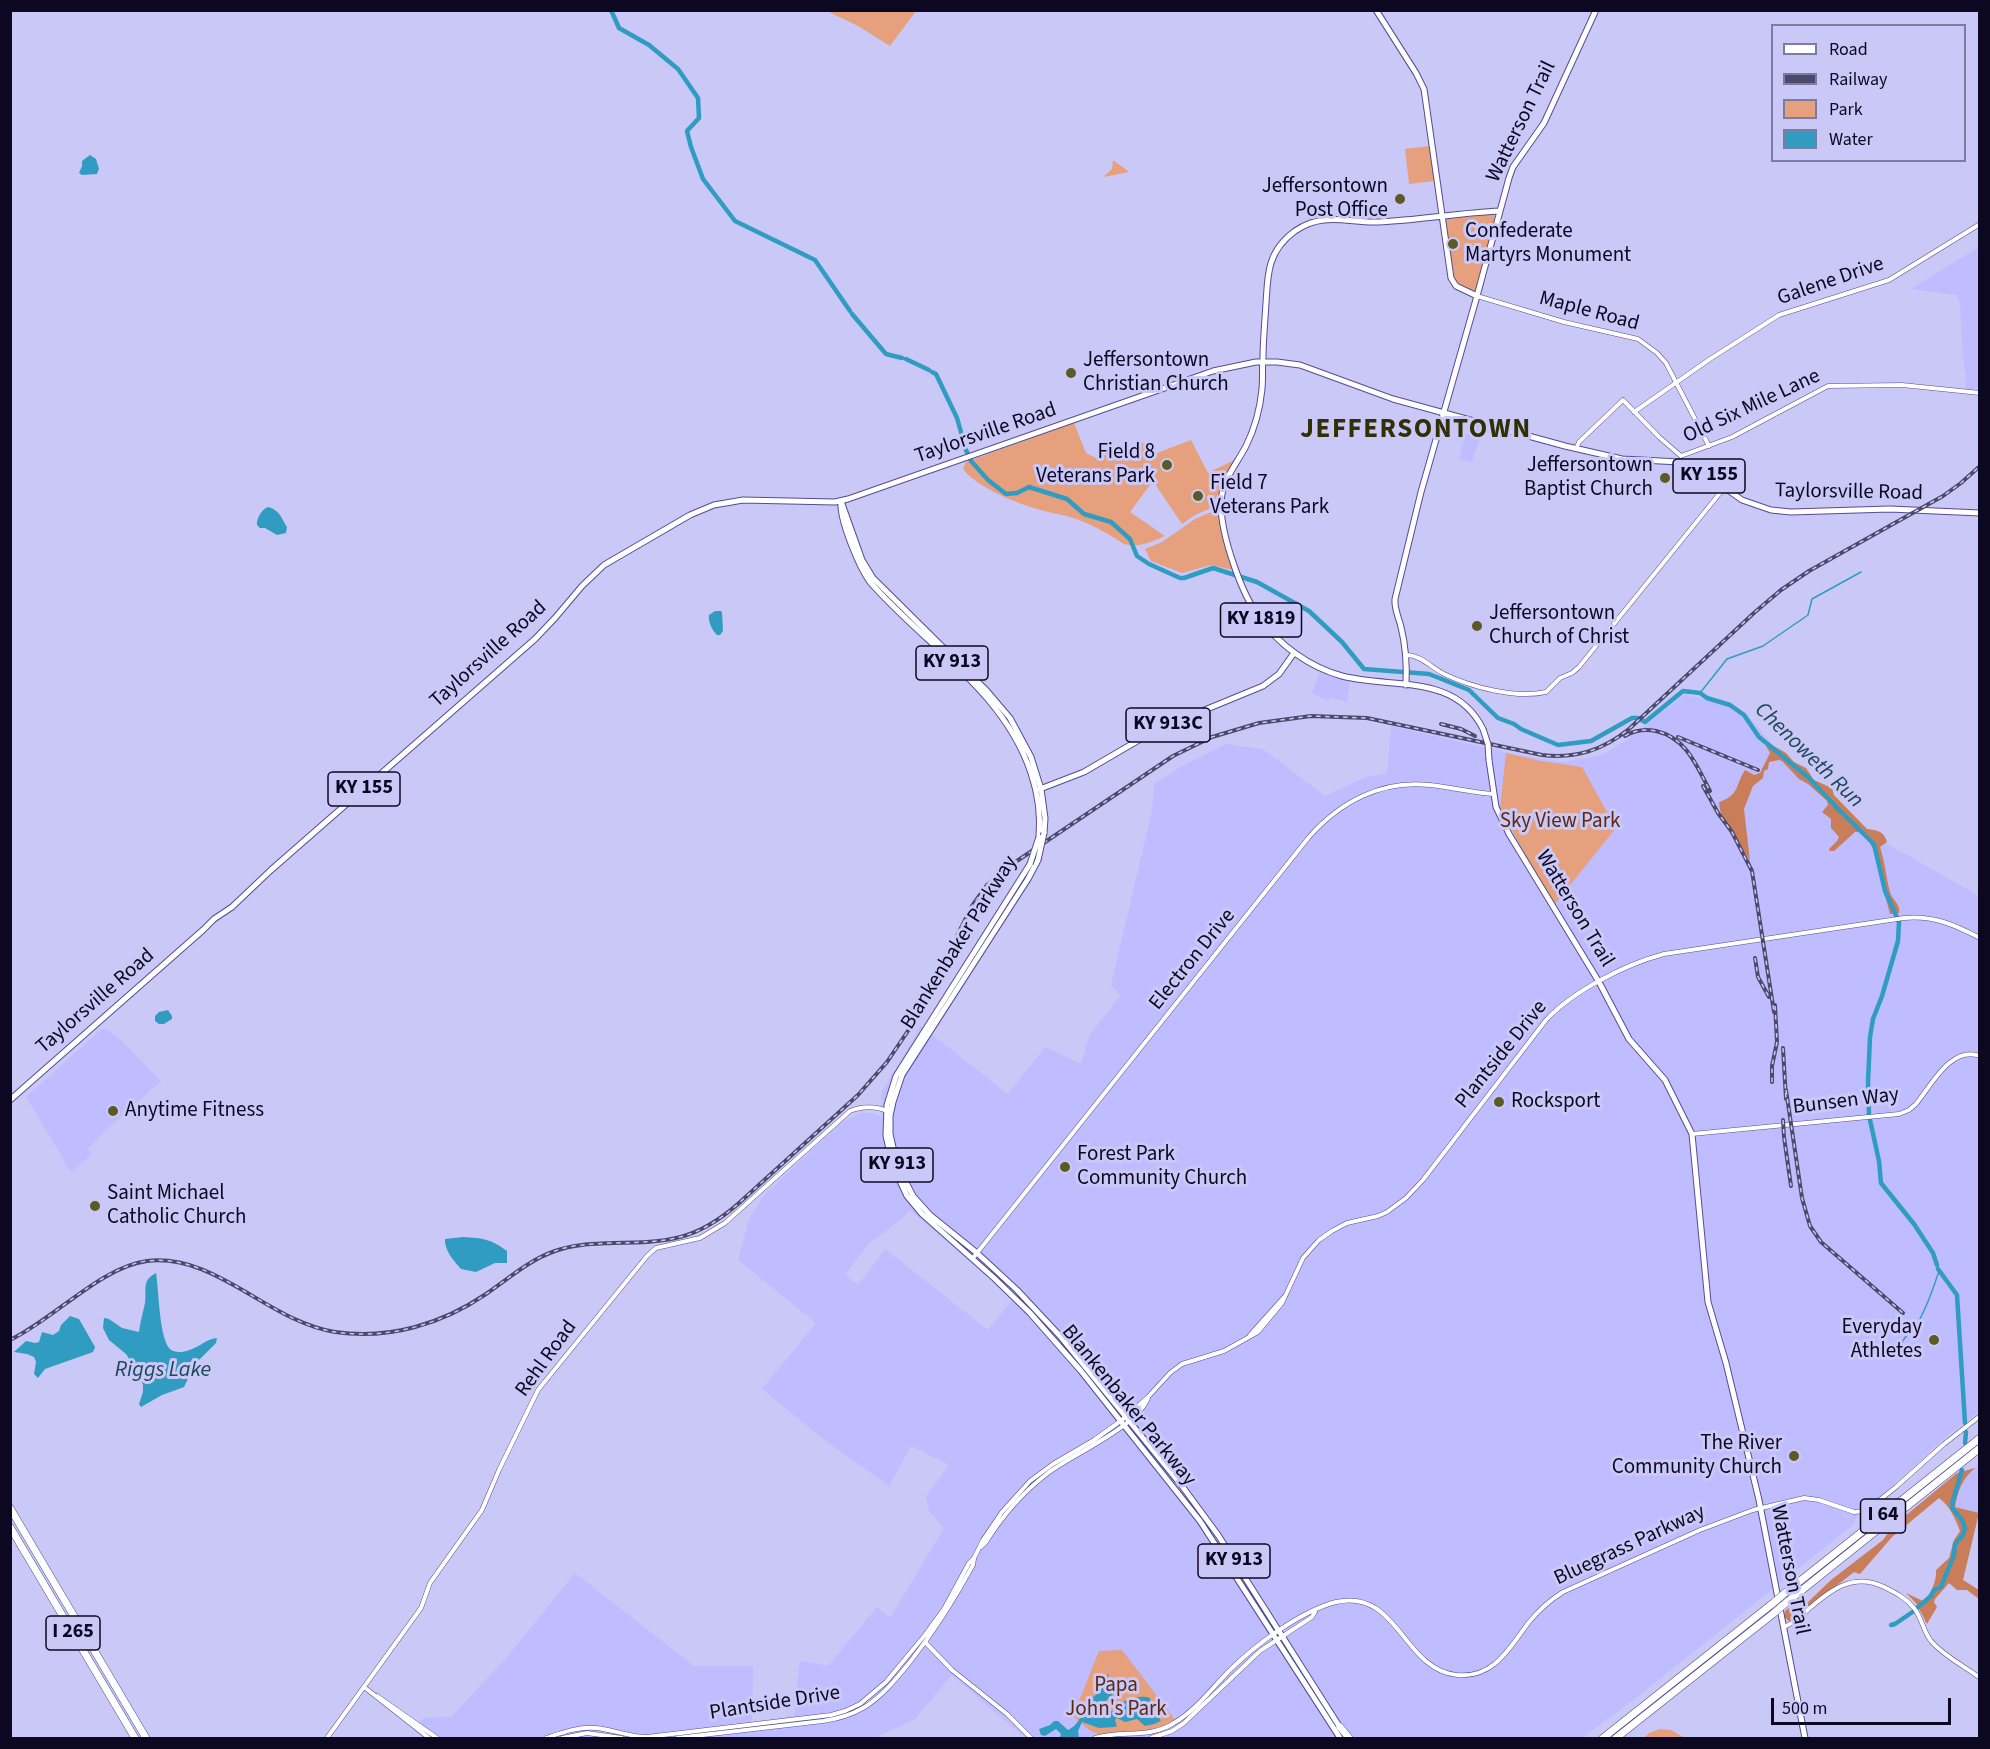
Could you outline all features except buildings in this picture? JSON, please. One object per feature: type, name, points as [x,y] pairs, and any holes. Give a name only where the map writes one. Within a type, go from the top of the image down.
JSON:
[{"type":"highway","name":"I 64","points":[[1603,1738],[1980,1438]]},
{"type":"highway","name":"I 64","points":[[1616,1738],[1980,1448]]},
{"type":"highway","name":"I 265","points":[[10,1508],[146,1738]]},
{"type":"highway","name":"I 265","points":[[10,1527],[135,1738]]},
{"type":"highway","points":[[1596,1738],[1685,1674]]},
{"type":"highway","points":[[1340,1727],[1348,1738]]},
{"type":"main road","points":[[1376,10],[1424,89],[1452,281],[1458,287],[1477,296]]},
{"type":"main road","name":"Watterson Trail","points":[[1596,10],[1544,123],[1511,171],[1421,492],[1394,602],[1406,655],[1406,685],[1431,688],[1455,697],[1470,710],[1483,729],[1488,742],[1497,811],[1547,899],[1599,982],[1629,1039],[1665,1080],[1692,1134],[1708,1302],[1726,1363],[1760,1508],[1805,1738]]},
{"type":"main road","points":[[1441,216],[1500,211]]},
{"type":"main road","name":"KY 1819","points":[[1406,685],[1340,675],[1314,665],[1294,653],[1276,638],[1246,598],[1222,518],[1221,497],[1228,474],[1246,447],[1255,423],[1262,388],[1270,267],[1281,244],[1293,232],[1307,224],[1324,220],[1378,222],[1441,216]]},
{"type":"main road","name":"Taylorsville Road","points":[[10,1100],[203,930],[209,928],[540,634],[582,586],[608,562],[689,515],[714,505],[752,500],[841,501],[1213,371],[1263,361],[1309,367],[1390,398],[1575,449],[1622,459],[1681,459],[1751,504],[1781,512],[1890,509],[1980,513]]},
{"type":"main road","name":"Blankenbaker Parkway","points":[[841,501],[860,555],[873,578],[999,704],[1024,742],[1045,818],[1038,860],[1028,879],[909,1063],[889,1111]]},
{"type":"main road","name":"KY 913C","points":[[1038,790],[1084,772],[1156,730],[1263,686],[1279,674],[1294,653]]},
{"type":"main road","name":"Blankenbaker Parkway","points":[[1041,835],[1030,864],[901,1066],[891,1090],[886,1136],[890,1158],[907,1196],[922,1214],[1017,1290],[1060,1336],[1201,1511],[1340,1738]]},
{"type":"main road","name":"Blankenbaker Parkway","points":[[975,1256],[1052,1336],[1200,1521],[1340,1727]]},
{"type":"street","name":"Galene Drive","points":[[1634,412],[1779,315],[1888,280],[1980,224]]},
{"type":"street","name":"Maple Road","points":[[1477,296],[1571,324],[1638,339],[1660,356],[1677,383],[1709,446]]},
{"type":"street","name":"Old Six Mile Lane","points":[[1681,459],[1732,437],[1828,386],[1902,385],[1980,393]]},
{"type":"street","points":[[1575,449],[1579,442],[1623,400],[1681,459]]},
{"type":"street","points":[[1406,655],[1415,656],[1460,680],[1507,694],[1536,694],[1547,691],[1560,678],[1579,667],[1724,488]]},
{"type":"street","name":"Electron Drive","points":[[975,1256],[1309,837],[1326,819],[1346,804],[1365,794],[1403,784],[1426,784],[1494,794]]},
{"type":"street","name":"Plantside Drive","points":[[546,1738],[590,1728],[635,1737],[648,1737],[838,1713],[860,1704],[874,1694],[942,1620],[973,1565],[974,1558],[988,1532],[1013,1498],[1043,1471],[1072,1456],[1144,1405],[1148,1397],[1170,1373],[1182,1364],[1224,1352],[1257,1332],[1272,1316],[1287,1294],[1304,1258],[1319,1240],[1347,1223],[1388,1212],[1413,1191],[1545,1021],[1568,1000],[1599,982],[1632,965],[1664,954],[1904,918],[1924,917],[1940,920],[1980,938]]},
{"type":"street","name":"Bunsen Way","points":[[1692,1134],[1899,1114],[1916,1104],[1954,1058],[1969,1053],[1980,1056]]},
{"type":"street","name":"Rehl Road","points":[[327,1738],[421,1608],[430,1583],[483,1507],[538,1390],[651,1251],[696,1239],[725,1223],[850,1111],[867,1107],[889,1111]]},
{"type":"street","name":"Bluegrass Parkway","points":[[1095,1738],[1118,1734],[1143,1734],[1172,1725],[1188,1713],[1245,1657],[1312,1617],[1315,1611],[1341,1602],[1357,1602],[1371,1606],[1390,1619],[1418,1654],[1431,1666],[1452,1674],[1473,1674],[1488,1669],[1501,1659],[1536,1613],[1559,1594],[1710,1526],[1760,1508],[1804,1498],[1820,1500],[1854,1512],[1866,1511],[1980,1416]]},
{"type":"street","points":[[1784,1627],[1842,1585],[1860,1581],[1876,1583],[1904,1597],[1917,1611],[1931,1641],[1980,1678]]},
{"type":"street","name":"Bluegrass Parkway","points":[[1151,1738],[1172,1731],[1184,1723],[1240,1668],[1277,1636]]},
{"type":"street","points":[[923,1641],[952,1670],[1010,1717],[1031,1738]]},
{"type":"street","name":"Plantside Drive","points":[[677,1738],[824,1721],[852,1714],[879,1696],[903,1671],[923,1641]]},
{"type":"street","points":[[364,1687],[429,1738]]},
{"type":"street","points":[[376,1696],[437,1738]]},
{"type":"street","points":[[562,1738],[587,1733],[622,1738]]},
{"type":"shaded area","points":[[1979,247],[1979,391],[1965,392],[1966,376],[1960,304],[1957,295],[1911,289]]},
{"type":"shaded area","points":[[1469,424],[1483,428],[1472,462],[1459,459],[1466,434],[1469,434]]},
{"type":"shaded area","points":[[1320,672],[1350,682],[1347,702],[1330,697],[1328,701],[1312,693]]},
{"type":"shaded area","points":[[1685,694],[1744,711],[1803,779],[1855,830],[1891,846],[1979,896],[1979,1412],[1946,1437],[1872,1504],[1858,1512],[1854,1524],[1582,1738],[1025,1738],[952,1675],[915,1719],[874,1738],[423,1738],[413,1730],[423,1718],[451,1717],[508,1656],[575,1573],[694,1666],[753,1666],[752,1722],[794,1716],[800,1661],[828,1666],[877,1607],[890,1618],[944,1528],[929,1511],[926,1496],[949,1465],[911,1446],[889,1486],[823,1439],[762,1389],[816,1323],[738,1260],[749,1219],[765,1194],[842,1122],[861,1113],[872,1113],[882,1117],[881,1093],[921,1026],[1008,1094],[1045,1047],[1081,1064],[1090,1034],[1121,995],[1111,985],[1152,811],[1154,784],[1184,765],[1226,744],[1263,749],[1325,796],[1364,778],[1387,773],[1391,726],[1518,755],[1563,762],[1603,755],[1629,738]],"holes":[[[910,1210],[1013,1299],[988,1330],[885,1249],[858,1285],[845,1275],[868,1244],[902,1219]]]},
{"type":"shaded area","points":[[1772,745],[1806,768],[1814,780],[1832,788],[1834,795],[1867,829],[1884,835],[1887,842],[1880,847],[1890,892],[1899,907],[1899,913],[1890,914],[1873,849],[1868,840],[1859,832],[1855,832],[1834,851],[1830,851],[1829,849],[1839,837],[1831,828],[1831,819],[1822,812],[1828,805],[1827,801],[1779,760],[1769,762],[1763,778],[1753,786],[1744,809],[1750,861],[1727,826],[1719,802],[1734,793],[1745,770],[1754,775],[1760,773],[1770,753],[1766,746]]},
{"type":"shaded area","points":[[102,1029],[106,1029],[122,1041],[161,1081],[103,1133],[88,1149],[92,1154],[71,1172],[26,1097]]},
{"type":"shaded area","points":[[1979,1464],[1979,1513],[1955,1507],[1957,1491],[1965,1476]]},
{"type":"shaded area","points":[[1975,1468],[1961,1485],[1955,1507],[1979,1513],[1963,1580],[1979,1590],[1979,1599],[1967,1590],[1957,1590],[1949,1583],[1935,1599],[1937,1607],[1927,1624],[1916,1603],[1906,1593],[1923,1601],[1926,1598],[1934,1583],[1936,1570],[1949,1558],[1954,1540],[1960,1531],[1949,1509],[1939,1498],[1892,1537],[1860,1574],[1854,1572],[1793,1620],[1789,1621],[1784,1617],[1785,1611],[1807,1603],[1831,1580],[1883,1540],[1893,1526],[1957,1473]]},
{"type":"green space","points":[[827,11],[916,11],[890,46],[858,26]]},
{"type":"green space","points":[[1430,146],[1434,181],[1409,184],[1405,149]]},
{"type":"green space","points":[[1113,160],[1129,172],[1103,177],[1112,169]]},
{"type":"green space","points":[[1494,214],[1495,218],[1476,292],[1455,280],[1446,219]]},
{"type":"green space","points":[[1074,423],[1086,453],[1096,458],[1147,442],[1152,455],[1191,440],[1208,473],[1236,459],[1225,477],[1218,505],[1195,515],[1182,524],[1153,481],[1130,512],[1165,536],[1145,544],[1135,545],[1124,544],[1079,520],[1006,498],[975,481],[963,468],[966,462]]},
{"type":"green space","points":[[1219,511],[1233,570],[1211,565],[1182,573],[1151,561],[1145,549],[1162,542],[1195,519]]},
{"type":"green space","name":"Sky View Park","points":[[1506,753],[1582,767],[1616,828],[1554,905],[1500,808]]},
{"type":"green space","name":"Papa John's Park","points":[[1122,1650],[1176,1721],[1155,1731],[1100,1735],[1089,1730],[1073,1716],[1099,1651]]},
{"type":"green space","points":[[1660,1729],[1671,1730],[1685,1738],[1644,1738],[1649,1733]]},
{"type":"water","points":[[90,155],[96,159],[99,169],[97,174],[82,175],[79,173],[82,161]]},
{"type":"water","points":[[268,507],[280,515],[287,527],[286,533],[277,535],[257,525],[260,514]]},
{"type":"water","points":[[715,611],[722,613],[723,631],[720,635],[714,631],[709,620],[709,615]]},
{"type":"water","points":[[168,1010],[172,1019],[164,1024],[155,1021],[155,1016],[159,1012]]},
{"type":"water","points":[[463,1237],[496,1244],[507,1251],[507,1263],[495,1263],[476,1272],[461,1269],[448,1251],[445,1239]]},
{"type":"water","name":"Riggs Lake","points":[[156,1273],[161,1323],[169,1348],[182,1352],[217,1338],[216,1343],[195,1364],[184,1387],[162,1395],[141,1407],[139,1404],[143,1385],[126,1354],[109,1340],[103,1328],[104,1318],[122,1328],[139,1332],[145,1303],[146,1282]]},
{"type":"water","points":[[70,1316],[79,1319],[95,1347],[93,1352],[45,1369],[38,1378],[34,1374],[36,1362],[34,1357],[14,1352],[26,1341],[39,1342],[42,1332],[53,1335],[59,1331],[61,1325]]},
{"type":"water","points":[[1108,1673],[1109,1682],[1116,1691],[1106,1701],[1111,1711],[1129,1699],[1150,1698],[1161,1721],[1145,1726],[1137,1719],[1125,1722],[1117,1718],[1115,1720],[1117,1726],[1099,1728],[1082,1722],[1078,1731],[1079,1738],[1060,1738],[1061,1734],[1056,1729],[1045,1736],[1041,1735],[1039,1729],[1054,1721],[1058,1721],[1068,1730],[1076,1724],[1090,1700],[1102,1688]]},
{"type":"waterway","name":"Chenoweth Run","points":[[611,10],[619,28],[649,45],[678,69],[698,98],[699,118],[687,131],[691,147],[703,179],[735,221],[815,260],[850,311]]},
{"type":"waterway","name":"Chenoweth Run","points":[[852,314],[886,354],[902,358]]},
{"type":"waterway","name":"Chenoweth Run","points":[[906,359],[929,370]]},
{"type":"waterway","name":"Chenoweth Run","points":[[932,372],[936,374],[957,418],[971,461],[988,480],[1006,494],[1017,493],[1029,487],[1067,499],[1084,514],[1111,522],[1130,539],[1137,556],[1180,578],[1213,568],[1257,582],[1309,611],[1342,642],[1364,669],[1429,674],[1469,690],[1498,718],[1558,745],[1591,741],[1632,718],[1645,722],[1683,691],[1700,693],[1707,698],[1730,705],[1744,715],[1759,737],[1809,778],[1874,844],[1885,891],[1899,922],[1898,941],[1873,1019],[1870,1037],[1869,1114]]},
{"type":"waterway","points":[[1700,693],[1727,659],[1763,646],[1808,615],[1812,599],[1861,572]]},
{"type":"waterway","name":"Chenoweth Run","points":[[1870,1120],[1879,1161],[1881,1183],[1914,1224],[1933,1253],[1937,1265]]},
{"type":"waterway","name":"Chenoweth Run","points":[[1938,1269],[1957,1295],[1965,1423]]},
{"type":"waterway","points":[[1900,1347],[1921,1318],[1939,1271]]},
{"type":"waterway","name":"Chenoweth Run","points":[[1965,1443],[1966,1432]]},
{"type":"waterway","name":"Chenoweth Run","points":[[1917,1608],[1931,1596],[1934,1590],[1941,1587],[1954,1555],[1955,1544],[1963,1535],[1965,1528],[1952,1504],[1962,1470]]},
{"type":"waterway","name":"Chenoweth Run","points":[[1891,1625],[1914,1611]]},
{"type":"railway","points":[[10,1340],[44,1320],[112,1273],[147,1261],[172,1261],[196,1267],[310,1325],[335,1332],[375,1334],[414,1327],[451,1314],[469,1305],[536,1259],[562,1249],[591,1244],[666,1240],[695,1232],[723,1216],[739,1203],[858,1095],[887,1062],[914,1022],[972,906],[987,885],[1008,867],[1173,756],[1212,737],[1259,723],[1311,716],[1367,718],[1542,755],[1566,756],[1599,748],[1629,729],[1781,590],[1809,571],[1943,496],[1980,466]]},
{"type":"railway","points":[[1441,724],[1461,729],[1475,736]]},
{"type":"railway","points":[[1625,736],[1636,731],[1652,730],[1676,740],[1690,755],[1710,791]]},
{"type":"railway","points":[[1678,737],[1758,770]]},
{"type":"railway","points":[[1703,786],[1732,832],[1752,871],[1774,1012]]},
{"type":"railway","points":[[1755,958],[1758,977],[1769,997]]},
{"type":"railway","points":[[1772,1082],[1772,1066],[1777,1042],[1775,1005]]},
{"type":"railway","points":[[1783,1048],[1786,1099]]},
{"type":"railway","points":[[1786,1090],[1802,1198],[1810,1226],[1821,1242],[1903,1313]]},
{"type":"railway","points":[[1783,1120],[1791,1186]]},
{"type":"place","name":"Jeffersontown Post Office","points":[[1400,199]]},
{"type":"place","name":"Confederate Martyrs Monument","points":[[1453,244]]},
{"type":"place","name":"Jeffersontown Christian Church","points":[[1071,373]]},
{"type":"place","name":"Field 8 Veterans Park","points":[[1167,465]]},
{"type":"place","name":"Jeffersontown Baptist Church","points":[[1665,478]]},
{"type":"place","name":"Field 7 Veterans Park","points":[[1198,496]]},
{"type":"place","name":"Jeffersontown Church of Christ","points":[[1477,626]]},
{"type":"place","name":"Rocksport","points":[[1499,1102]]},
{"type":"place","name":"Anytime Fitness","points":[[113,1111]]},
{"type":"place","name":"Forest Park Community Church","points":[[1065,1167]]},
{"type":"place","name":"Saint Michael Catholic Church","points":[[95,1206]]},
{"type":"place","name":"Everyday Athletes","points":[[1934,1340]]},
{"type":"place","name":"The River Community Church","points":[[1794,1456]]},
{"type":"district","name":"JEFFERSONTOWN","points":[[1416,431]]}]
